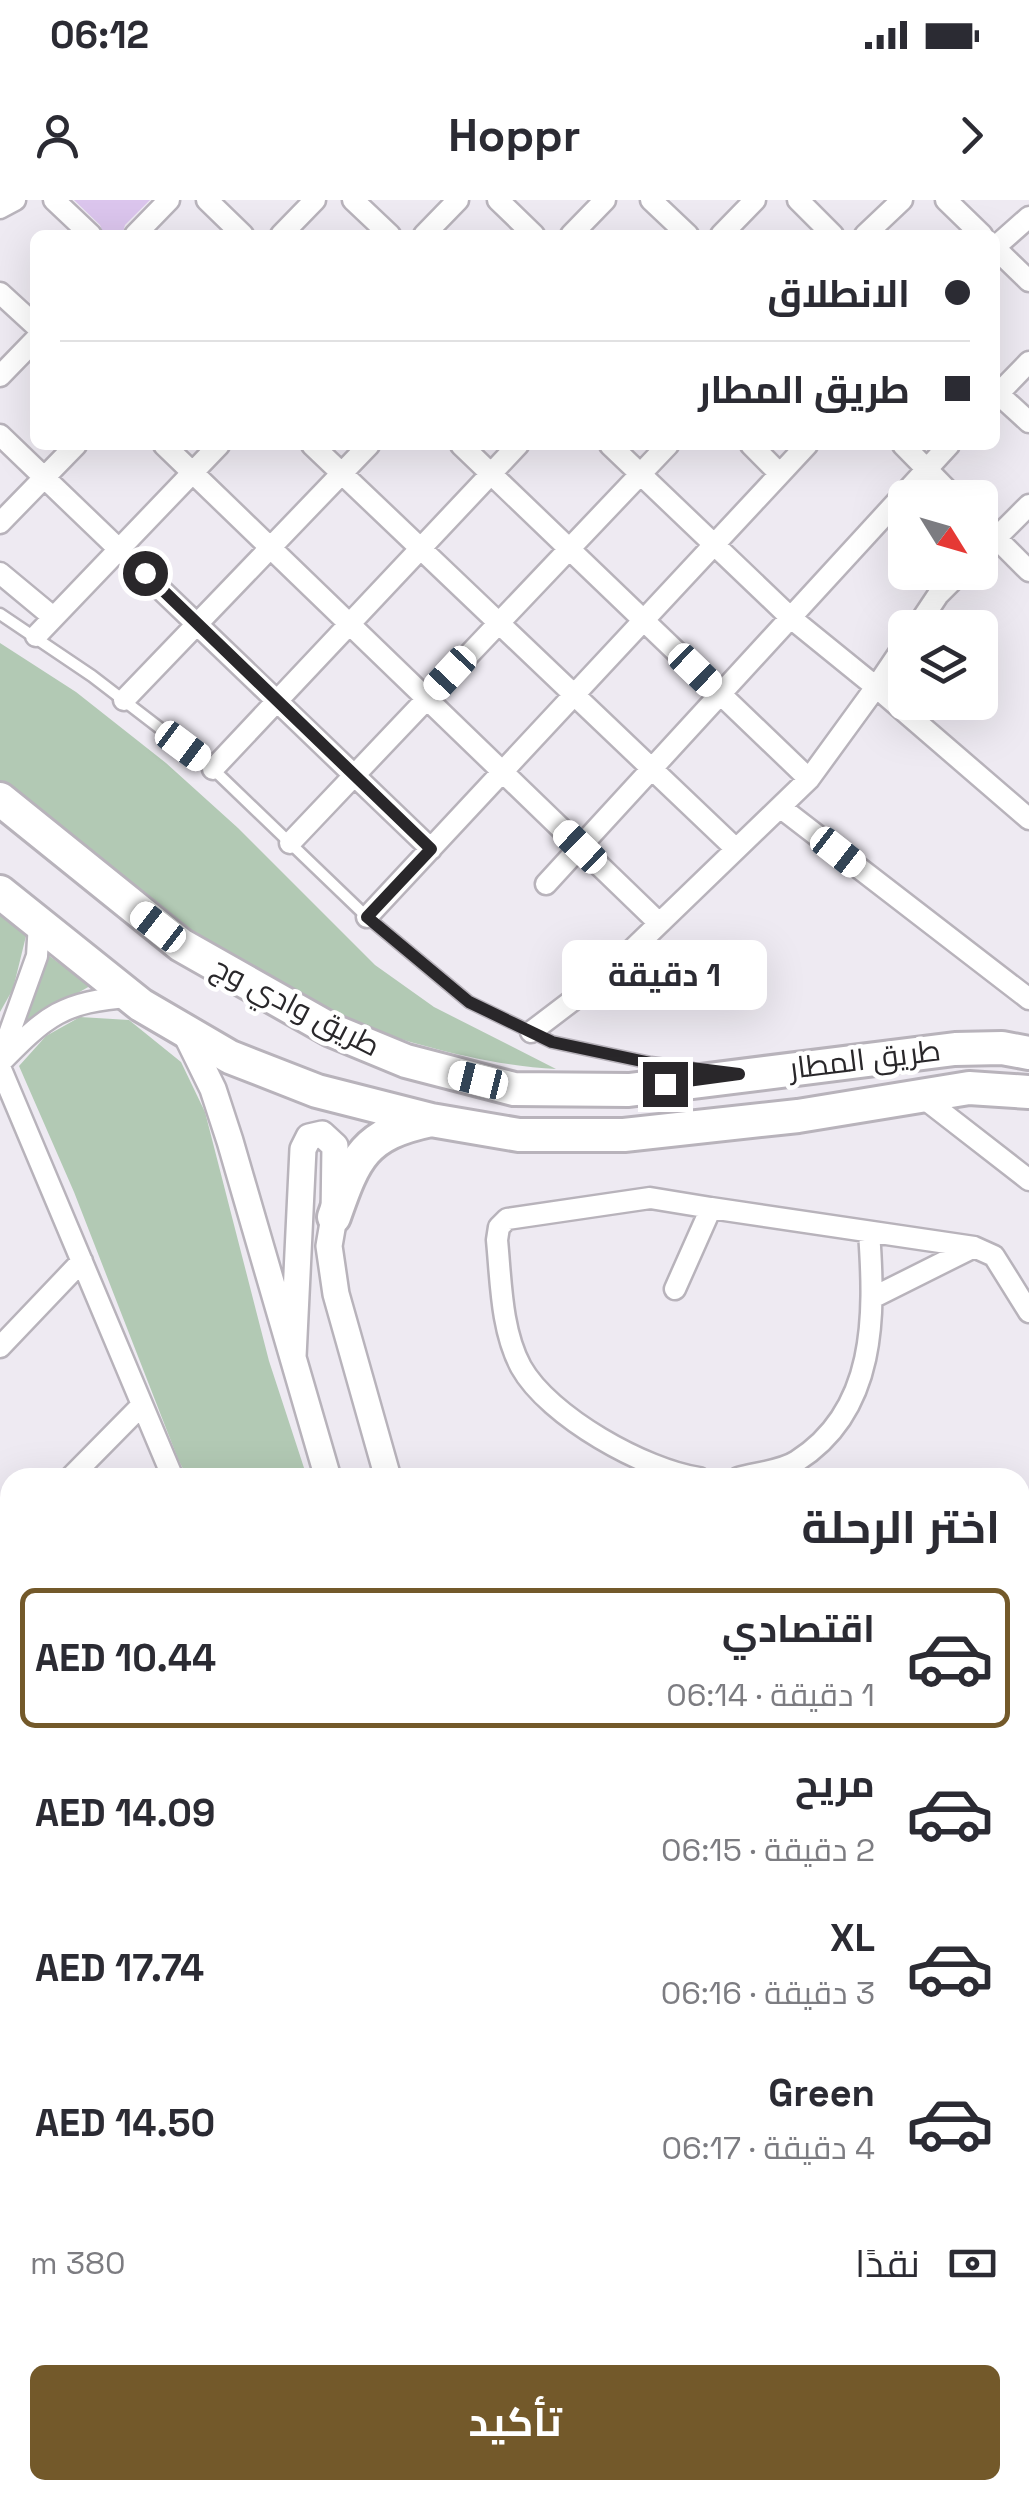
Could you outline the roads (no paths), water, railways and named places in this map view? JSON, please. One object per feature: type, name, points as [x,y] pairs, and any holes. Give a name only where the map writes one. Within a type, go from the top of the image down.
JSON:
[{"type":"main road","name":"طريق وادي وج","points":[[0,799],[180,944],[332,1030],[406,1061]]},
{"type":"main road","name":"طريق وادي وج","points":[[0,892],[132,997],[230,1058],[317,1092],[431,1120]]},
{"type":"main road","name":"طريق المطار","points":[[406,1061],[514,1089],[628,1090],[955,1049],[1002,1048],[1029,1053]]},
{"type":"main road","name":"طريق المطار","points":[[431,1120],[519,1135],[624,1135],[798,1116],[969,1088],[1029,1092]]},
{"type":"main road","points":[[334,1217],[352,1166],[368,1147],[404,1126],[431,1120]]},
{"type":"street","points":[[0,208],[15,200]]},
{"type":"street","points":[[54,200],[86,230]]},
{"type":"street","points":[[140,230],[169,200]]},
{"type":"street","points":[[206,200],[238,230]]},
{"type":"street","points":[[286,230],[315,200]]},
{"type":"street","points":[[353,200],[385,230]]},
{"type":"street","points":[[429,230],[458,200]]},
{"type":"street","points":[[498,200],[529,230]]},
{"type":"street","points":[[576,230],[605,200]]},
{"type":"street","points":[[651,200],[683,230]]},
{"type":"street","points":[[727,230],[755,200]]},
{"type":"street","points":[[798,200],[828,230]]},
{"type":"street","points":[[870,230],[902,200]]},
{"type":"street","points":[[946,200],[977,230]]},
{"type":"street","points":[[1000,243],[1029,217]]},
{"type":"street","points":[[1000,252],[1029,281]]},
{"type":"street","points":[[0,293],[30,320]]},
{"type":"street","points":[[0,376],[30,345]]},
{"type":"street","points":[[1000,390],[1029,362]]},
{"type":"street","points":[[1000,397],[1029,422]]},
{"type":"street","points":[[0,435],[431,849]]},
{"type":"street","points":[[0,523],[71,450]]},
{"type":"street","points":[[169,450],[660,923]]},
{"type":"street","points":[[36,636],[213,450]]},
{"type":"street","points":[[317,450],[736,849]]},
{"type":"street","points":[[124,700],[364,450]]},
{"type":"street","points":[[467,450],[809,779]]},
{"type":"street","points":[[213,769],[513,450]]},
{"type":"street","points":[[615,450],[791,618],[1029,819]]},
{"type":"street","points":[[290,843],[663,450]]},
{"type":"street","points":[[755,450],[780,474]]},
{"type":"street","points":[[367,917],[802,450]]},
{"type":"street","points":[[907,450],[937,480]]},
{"type":"street","points":[[546,884],[944,450]]},
{"type":"street","points":[[998,536],[1029,506]]},
{"type":"street","points":[[998,540],[1029,571]]},
{"type":"street","points":[[0,572],[53,617]]},
{"type":"street","points":[[928,610],[943,590]]},
{"type":"street","points":[[531,1032],[606,975],[809,779],[888,669]]},
{"type":"street","points":[[780,807],[1029,999]]},
{"type":"street","points":[[39,923],[36,956],[0,1063],[169,1468]]},
{"type":"street","points":[[0,1063],[42,1021],[56,1013],[102,999],[132,997]]},
{"type":"street","points":[[184,1030],[213,1090],[230,1141],[325,1468]]},
{"type":"street","points":[[921,1096],[1029,1180]]},
{"type":"street","points":[[293,1357],[303,1149],[309,1138],[328,1136],[335,1146],[334,1217],[328,1246],[336,1294],[385,1468]]},
{"type":"street","points":[[659,1468],[619,1450],[555,1405],[522,1368],[506,1322],[497,1240],[499,1227],[507,1220],[650,1198],[974,1247],[994,1256],[1029,1312]]},
{"type":"street","points":[[675,1289],[712,1208]]},
{"type":"street","points":[[776,1468],[795,1463],[834,1431],[856,1392],[870,1344],[874,1297],[869,1232]]},
{"type":"street","points":[[874,1297],[974,1247]]},
{"type":"street","points":[[2,1341],[82,1261]]},
{"type":"street","points":[[80,1468],[141,1406]]},
{"type":"lane","points":[[0,614],[124,700],[213,769],[367,917],[469,1002],[552,1042],[651,1063],[739,1074]]}]
